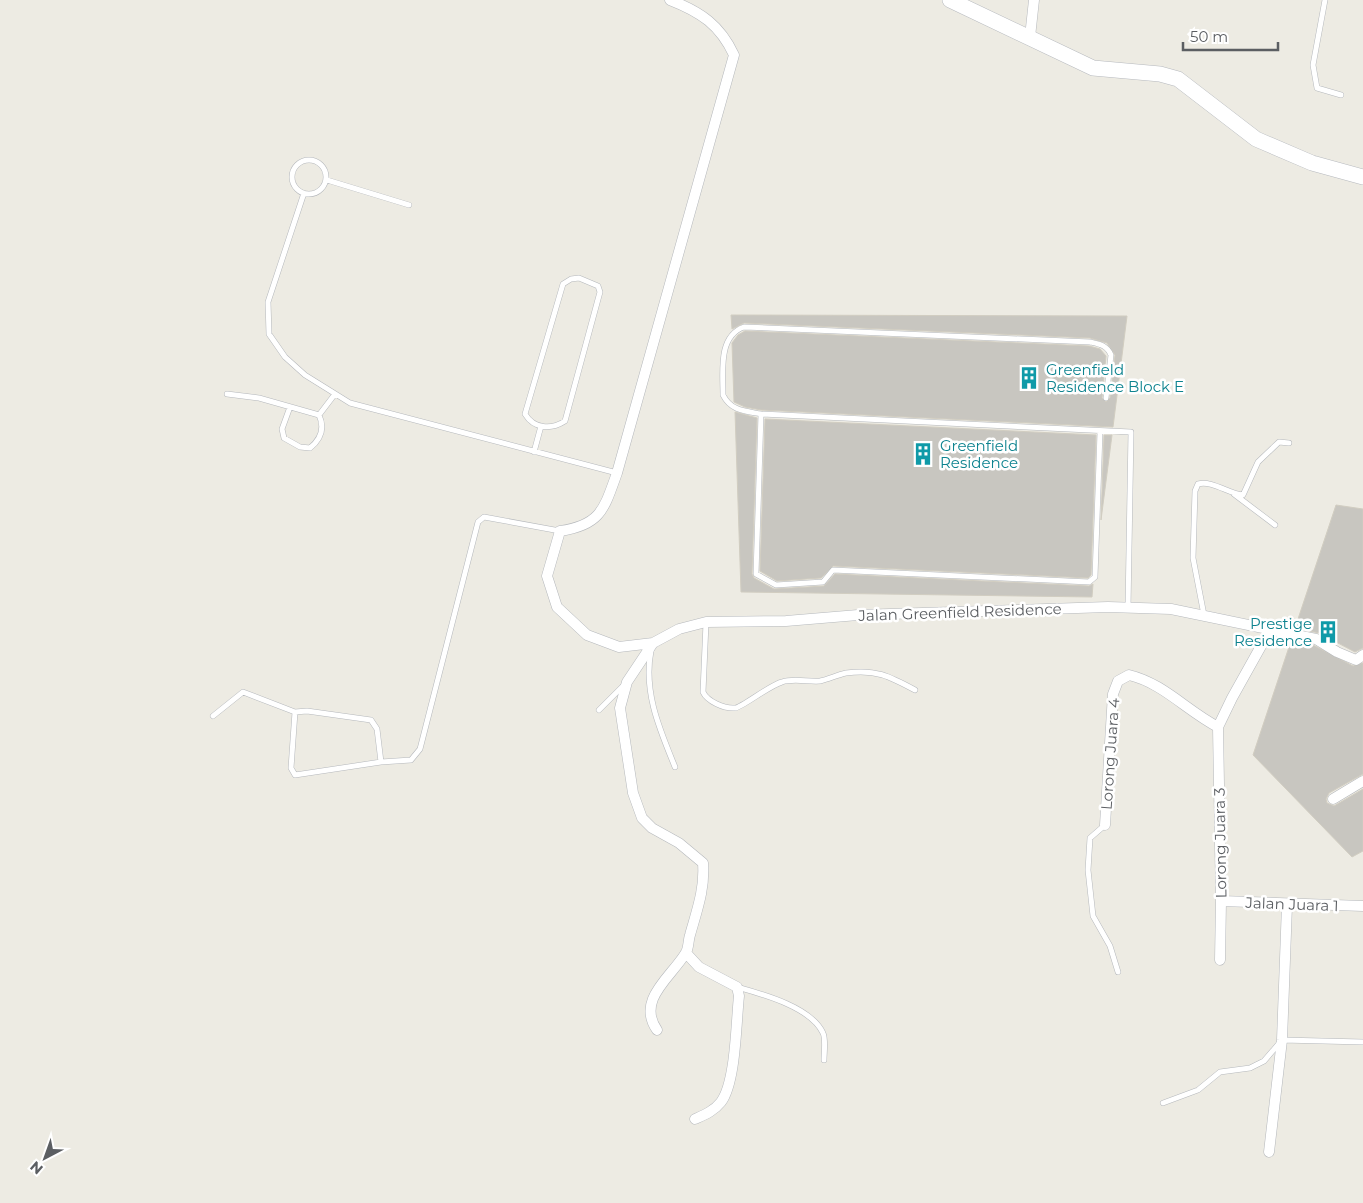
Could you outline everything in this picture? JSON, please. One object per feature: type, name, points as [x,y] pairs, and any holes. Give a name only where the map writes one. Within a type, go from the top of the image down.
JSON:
[{"type":"main road","points":[[950,0],[1030,37],[1059,54],[1092,68],[1160,74],[1178,80],[1256,139],[1312,164],[1363,177]]},
{"type":"street","points":[[653,643],[619,647],[587,635],[557,607],[546,576],[560,531],[580,528],[592,520],[606,505],[617,474],[734,56],[726,37],[692,8],[670,0]]},
{"type":"street","points":[[1030,37],[1034,0]]},
{"type":"street","name":"Jalan Greenfield Residence","points":[[653,643],[679,629],[706,622],[786,621],[858,615],[972,611],[1128,608],[1171,609],[1316,640],[1356,660],[1363,655]]},
{"type":"street","points":[[1218,727],[1270,630]]},
{"type":"street","points":[[653,643],[627,682],[620,708],[633,793],[642,818],[652,828],[679,843],[703,863],[704,878],[686,953],[668,973],[657,990],[650,1007],[650,1021],[657,1030]]},
{"type":"street","name":"Lorong Juara 4","points":[[1105,825],[1113,694],[1118,681],[1128,674],[1146,679],[1200,718],[1218,727]]},
{"type":"street","name":"Lorong Juara 3","points":[[1218,727],[1221,901],[1220,960]]},
{"type":"street","points":[[1333,799],[1363,781]]},
{"type":"street","name":"Jalan Juara 1","points":[[1221,901],[1287,905],[1363,906]]},
{"type":"street","points":[[1269,1152],[1282,1040],[1287,905]]},
{"type":"street","points":[[686,953],[699,967],[737,987],[739,996],[730,1077],[722,1100],[716,1108],[695,1119]]},
{"type":"lane","points":[[1325,0],[1313,65],[1314,73],[1317,88],[1341,95]]},
{"type":"lane","points":[[310,159],[319,162],[326,170],[327,180],[322,189],[314,194],[304,193],[296,188],[292,179],[294,169],[300,161],[310,159]]},
{"type":"lane","points":[[327,180],[409,205]]},
{"type":"lane","points":[[304,193],[268,302],[269,334],[285,358],[305,375],[350,403],[617,474]]},
{"type":"lane","points":[[579,278],[590,281],[598,286],[600,292],[565,421],[558,425],[540,426],[529,421],[525,414],[563,284],[571,279],[579,278]]},
{"type":"lane","points":[[1106,398],[1111,354],[1109,349],[1101,344],[1090,342],[744,327],[735,330],[726,342],[724,395],[726,401],[738,410],[761,414],[1100,432],[1131,432],[1128,608]]},
{"type":"lane","points":[[227,394],[259,398],[319,415],[323,423],[321,435],[310,448],[300,447],[284,438],[282,429],[290,407]]},
{"type":"lane","points":[[319,415],[335,394]]},
{"type":"lane","points":[[761,414],[756,574],[776,585],[823,582],[833,570],[1089,582],[1095,577],[1100,432]]},
{"type":"lane","points":[[534,452],[540,426]]},
{"type":"lane","points":[[1234,494],[1244,494],[1258,462],[1270,449],[1280,442],[1289,443]]},
{"type":"lane","points":[[1204,616],[1193,558],[1195,491],[1198,484],[1204,482],[1234,494],[1276,525]]},
{"type":"lane","points":[[295,712],[291,768],[295,775],[381,762],[412,760],[420,749],[478,522],[481,518],[488,517],[560,531]]},
{"type":"lane","points":[[706,622],[703,692],[709,700],[728,707],[739,707],[760,692],[782,682],[821,681],[844,673],[870,672],[886,674],[915,690]]},
{"type":"lane","points":[[653,643],[648,684],[657,721],[675,767]]},
{"type":"lane","points":[[599,710],[627,682]]},
{"type":"lane","points":[[213,716],[243,692],[295,712],[364,717],[371,720],[377,729],[381,762]]},
{"type":"lane","points":[[1105,825],[1090,838],[1088,870],[1090,897],[1093,916],[1110,946],[1118,972]]},
{"type":"lane","points":[[737,987],[767,995],[805,1013],[823,1033],[824,1060]]},
{"type":"lane","points":[[1163,1103],[1198,1090],[1220,1072],[1250,1068],[1264,1061],[1282,1040],[1363,1042]]},
{"type":"building","points":[[731,315],[1127,316],[1113,427],[761,410],[745,407],[734,402],[732,343],[738,335],[745,331],[1089,346],[1100,349],[1106,356],[1102,398],[1106,402],[1110,398],[1115,355],[1107,343],[1090,338],[744,323],[732,329]]},
{"type":"building","points":[[735,412],[757,418],[752,574],[754,578],[774,589],[824,586],[835,574],[1089,586],[1093,584],[1092,597],[741,592]]},
{"type":"building","points":[[765,419],[1096,435],[1091,575],[1088,578],[833,566],[821,578],[777,581],[760,571]]},
{"type":"building","points":[[1104,435],[1112,435],[1101,520]]},
{"type":"building","points":[[1336,505],[1363,509],[1363,648],[1355,652],[1319,633],[1295,628]]},
{"type":"building","name":"Prestige Residence","points":[[1291,641],[1313,645],[1353,666],[1363,663],[1363,774],[1329,793],[1326,799],[1327,803],[1334,806],[1363,789],[1363,851],[1352,857],[1253,755]]},
{"type":"place","name":"Greenfield Residence Block E","points":[[1029,378]]},
{"type":"place","name":"Greenfield Residence","points":[[923,454]]},
{"type":"place","name":"Prestige Residence","points":[[1328,632]]}]
